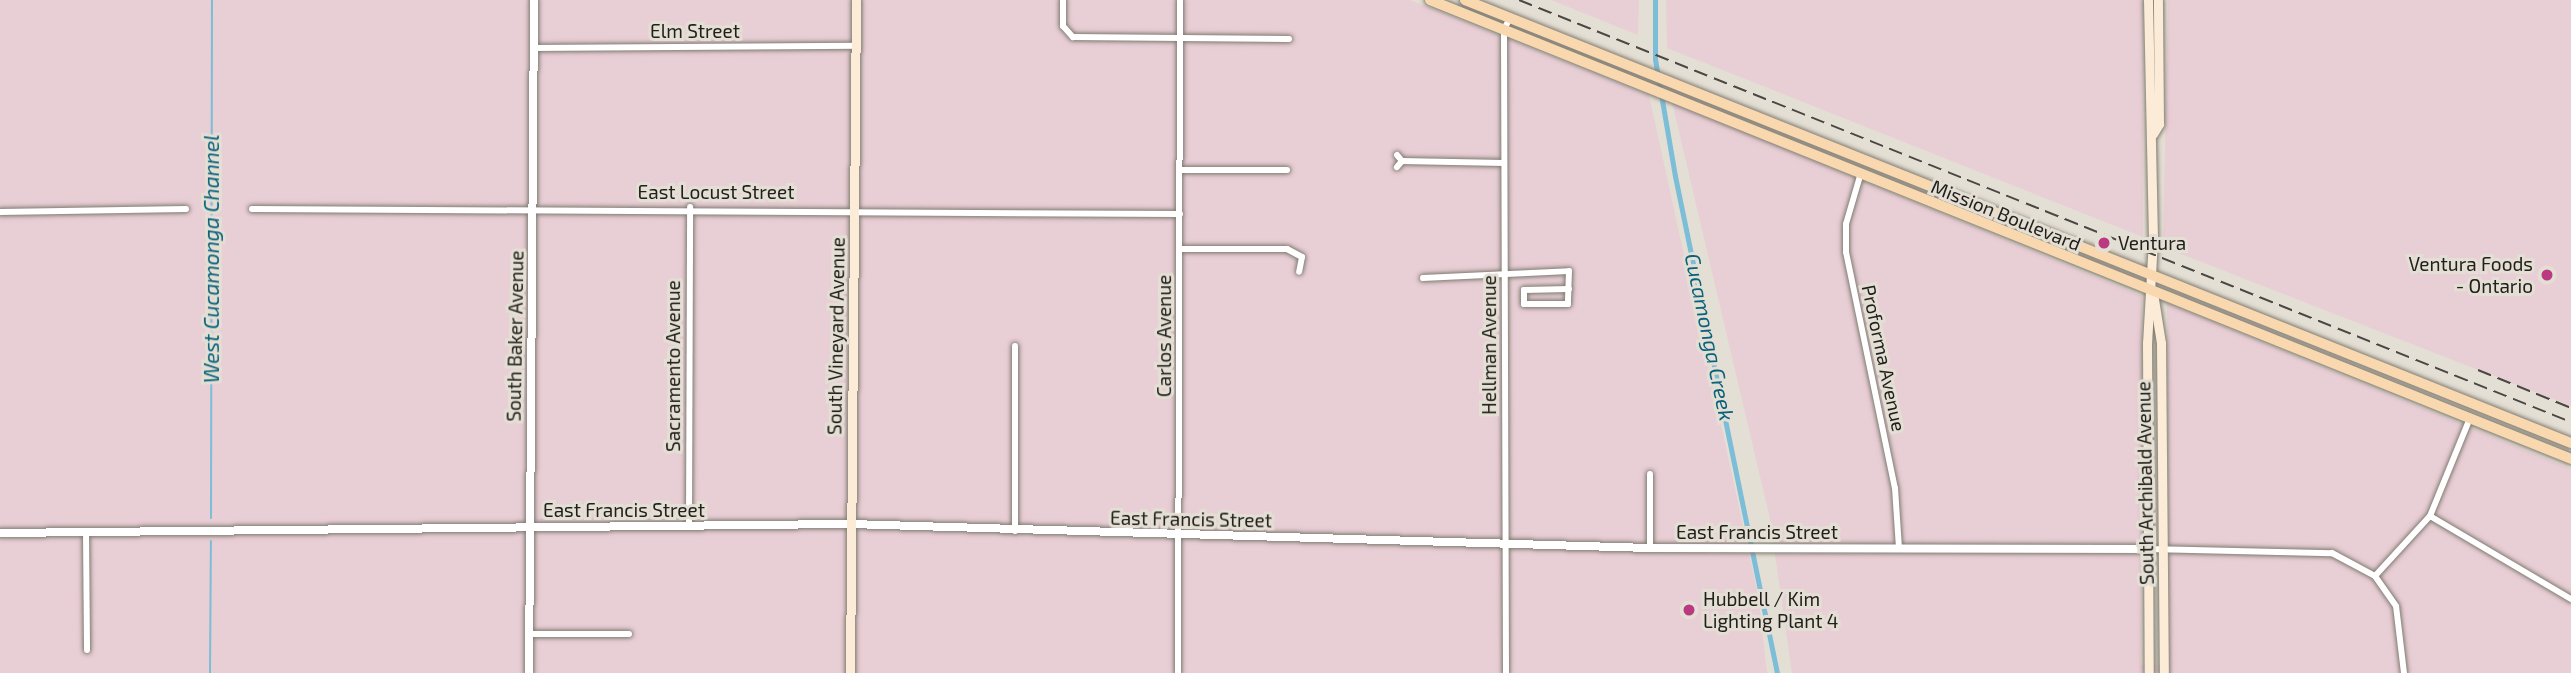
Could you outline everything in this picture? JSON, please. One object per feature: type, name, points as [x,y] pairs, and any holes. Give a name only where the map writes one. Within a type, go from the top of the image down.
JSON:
[{"type":"main road","name":"South Vineyard Avenue","points":[[849,673],[856,0]]},
{"type":"main road","name":"Mission Boulevard","points":[[1430,0],[1860,176],[2571,459]]},
{"type":"main road","name":"Mission Boulevard","points":[[1465,0],[2571,443]]},
{"type":"main road","points":[[2148,0],[2153,134]]},
{"type":"main road","points":[[2153,134],[2159,124],[2158,0]]},
{"type":"main road","name":"South Archibald Avenue","points":[[2149,673],[2147,317],[2153,293],[2153,134]]},
{"type":"main road","points":[[2114,261],[2140,266],[2153,254]]},
{"type":"main road","name":"South Archibald Avenue","points":[[2153,293],[2159,316],[2164,673]]},
{"type":"main road","points":[[2159,316],[2166,303],[2182,305]]},
{"type":"street","name":"South Baker Avenue","points":[[529,673],[534,0]]},
{"type":"street","points":[[1063,0],[1066,34],[1289,39]]},
{"type":"street","name":"Carlos Avenue","points":[[1178,673],[1180,0]]},
{"type":"street","name":"Hellman Avenue","points":[[1506,673],[1504,29],[1510,18]]},
{"type":"street","name":"Elm Street","points":[[534,48],[856,46]]},
{"type":"street","points":[[1397,167],[1399,158],[1504,163]]},
{"type":"street","points":[[1180,170],[1287,170]]},
{"type":"street","name":"Proforma Avenue","points":[[1860,176],[1846,224],[1846,252],[1895,488],[1899,548]]},
{"type":"street","name":"East Locust Street","points":[[252,209],[690,207],[1180,215]]},
{"type":"street","name":"Sacramento Avenue","points":[[689,526],[690,207]]},
{"type":"street","points":[[0,212],[186,209]]},
{"type":"street","points":[[1180,248],[1287,249],[1302,257],[1299,272]]},
{"type":"street","points":[[1423,278],[1569,271],[1569,289],[1568,304],[1524,304],[1524,290],[1569,289]]},
{"type":"street","points":[[1015,346],[1015,531]]},
{"type":"street","points":[[2404,673],[2396,606],[2375,576],[2430,516],[2470,418]]},
{"type":"street","points":[[1650,474],[1650,548]]},
{"type":"street","points":[[2430,516],[2571,598]]},
{"type":"street","name":"East Francis Street","points":[[0,533],[850,524],[1178,535],[1505,539],[1650,548],[2164,549],[2332,553],[2375,576]]},
{"type":"street","points":[[86,532],[88,650]]},
{"type":"street","points":[[529,634],[629,634]]},
{"type":"shaded area","points":[[0,0],[1410,0],[1649,95],[1758,594],[1767,673],[0,673]]},
{"type":"shaded area","points":[[1551,0],[1639,0],[1638,35]]},
{"type":"shaded area","points":[[1666,0],[2143,0],[2143,237],[1667,48]]},
{"type":"shaded area","points":[[2168,0],[2571,0],[2571,406],[2163,247]]},
{"type":"shaded area","points":[[1672,102],[2142,296],[2141,665],[2169,665],[2167,303],[2571,469],[2571,673],[1792,673],[1770,519]]},
{"type":"waterway","name":"West Cucamonga Channel","points":[[211,518],[212,0]]},
{"type":"waterway","name":"Cucamonga Creek","points":[[1655,0],[1655,59],[1675,176],[1777,673]]},
{"type":"waterway","name":"West Cucamonga Channel","points":[[210,673],[211,541]]},
{"type":"railway","points":[[1519,0],[2571,422]]},
{"type":"railway","points":[[2478,370],[2571,408]]},
{"type":"place","name":"Ventura","points":[[2104,243]]},
{"type":"place","name":"Ventura Foods - Ontario","points":[[2547,275]]},
{"type":"place","name":"Hubbell / Kim Lighting Plant 4","points":[[1689,610]]}]
